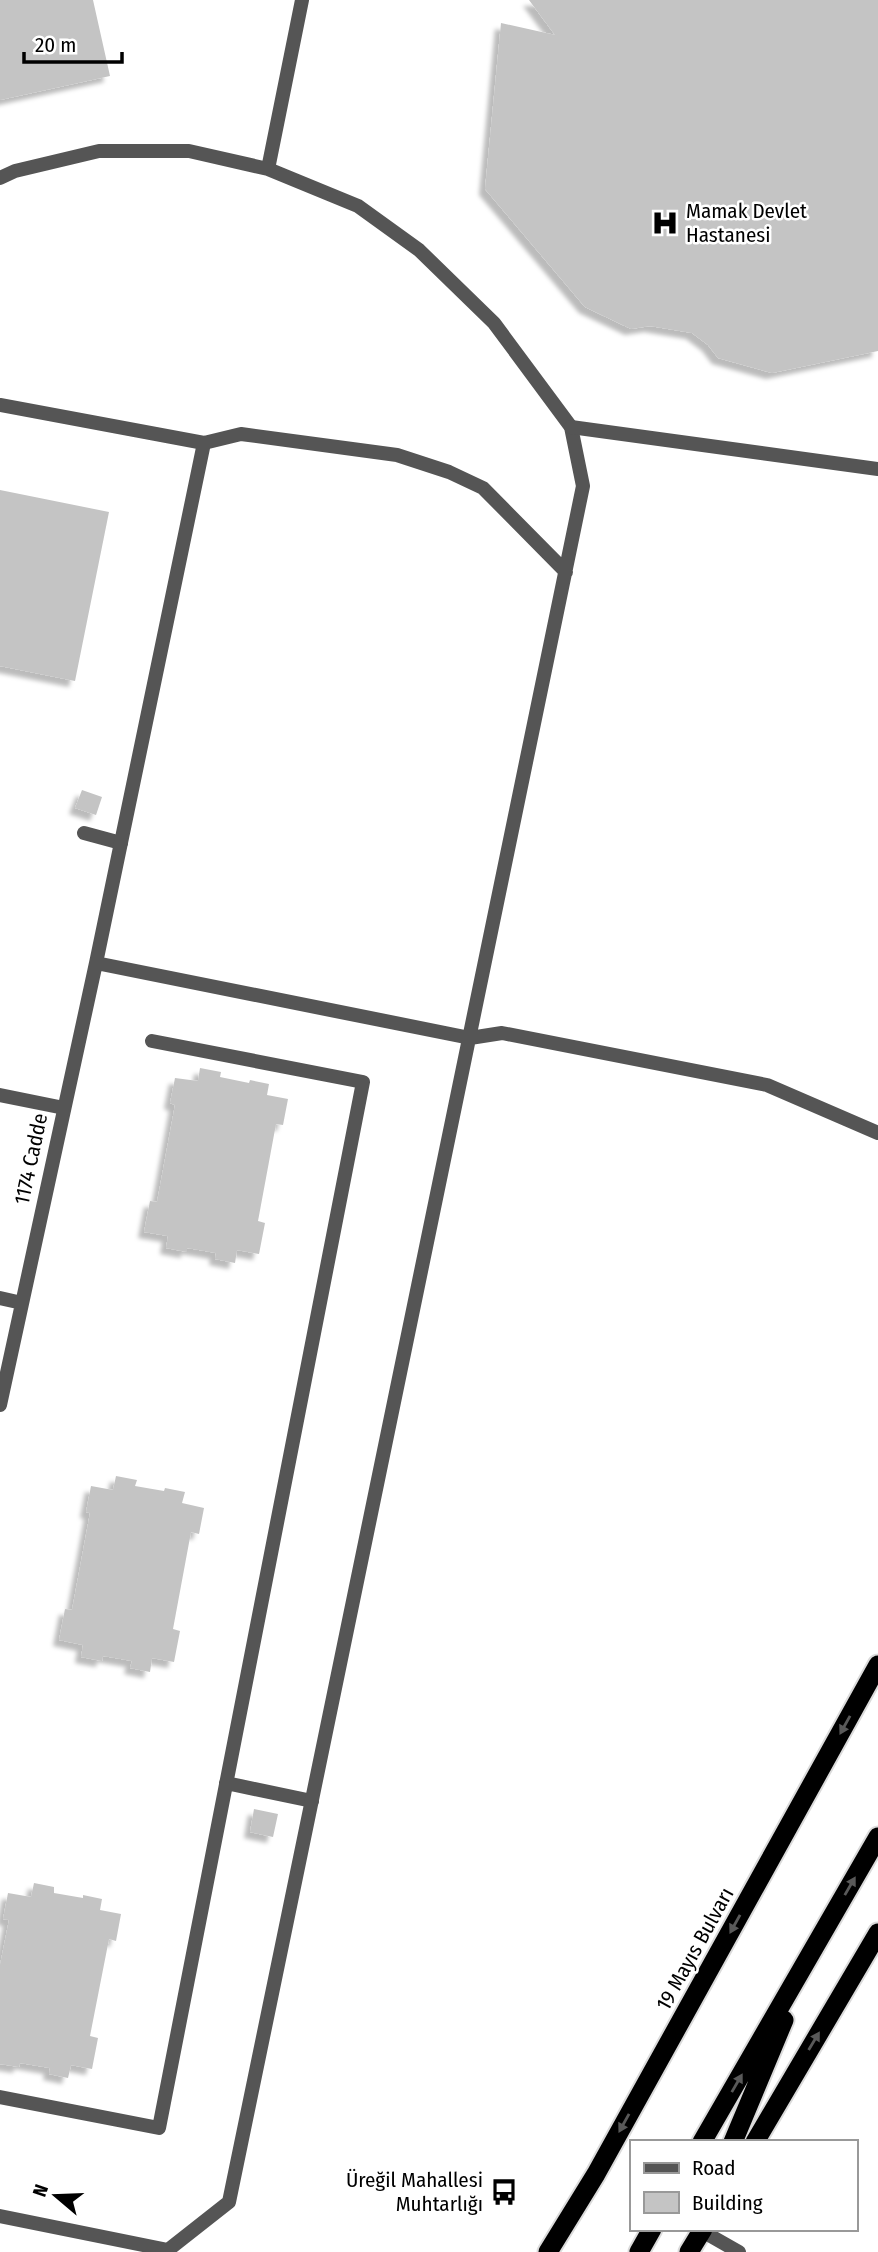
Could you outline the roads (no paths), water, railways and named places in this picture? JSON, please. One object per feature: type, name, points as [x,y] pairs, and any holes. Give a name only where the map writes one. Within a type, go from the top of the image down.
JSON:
[{"type":"highway","name":"19 Mayıs Bulvarı","points":[[548,2252],[603,2162],[878,1665]]},
{"type":"highway","points":[[703,2140],[878,1837]]},
{"type":"highway","points":[[756,2140],[878,1933]]},
{"type":"highway","points":[[734,2140],[816,1945]]},
{"type":"highway","points":[[639,2252],[651,2231]]},
{"type":"highway","points":[[688,2252],[699,2231]]},
{"type":"street","points":[[268,169],[302,0]]},
{"type":"street","points":[[0,178],[16,171],[99,151],[189,151],[268,169],[358,206],[419,250],[494,323],[571,427],[583,486],[229,2202],[169,2250],[0,2216]]},
{"type":"street","points":[[0,405],[204,443],[241,434],[397,455],[449,472],[483,488],[566,572]]},
{"type":"street","points":[[571,427],[878,469]]},
{"type":"street","name":"1174 Cadde","points":[[0,1405],[96,963],[204,443]]},
{"type":"street","points":[[84,833],[121,843]]},
{"type":"street","points":[[96,963],[470,1038],[502,1033],[767,1085],[878,1133]]},
{"type":"street","points":[[0,2097],[159,2128],[363,1082],[152,1041]]},
{"type":"street","points":[[0,1095],[64,1108]]},
{"type":"street","points":[[0,1298],[22,1303]]},
{"type":"street","points":[[226,1783],[312,1801]]},
{"type":"street","points":[[702,2231],[739,2252]]},
{"type":"place","name":"Mamak Devlet Hastanesi","points":[[665,223]]},
{"type":"place","name":"Üreğil Mahallesi Muhtarlığı","points":[[504,2192]]}]
